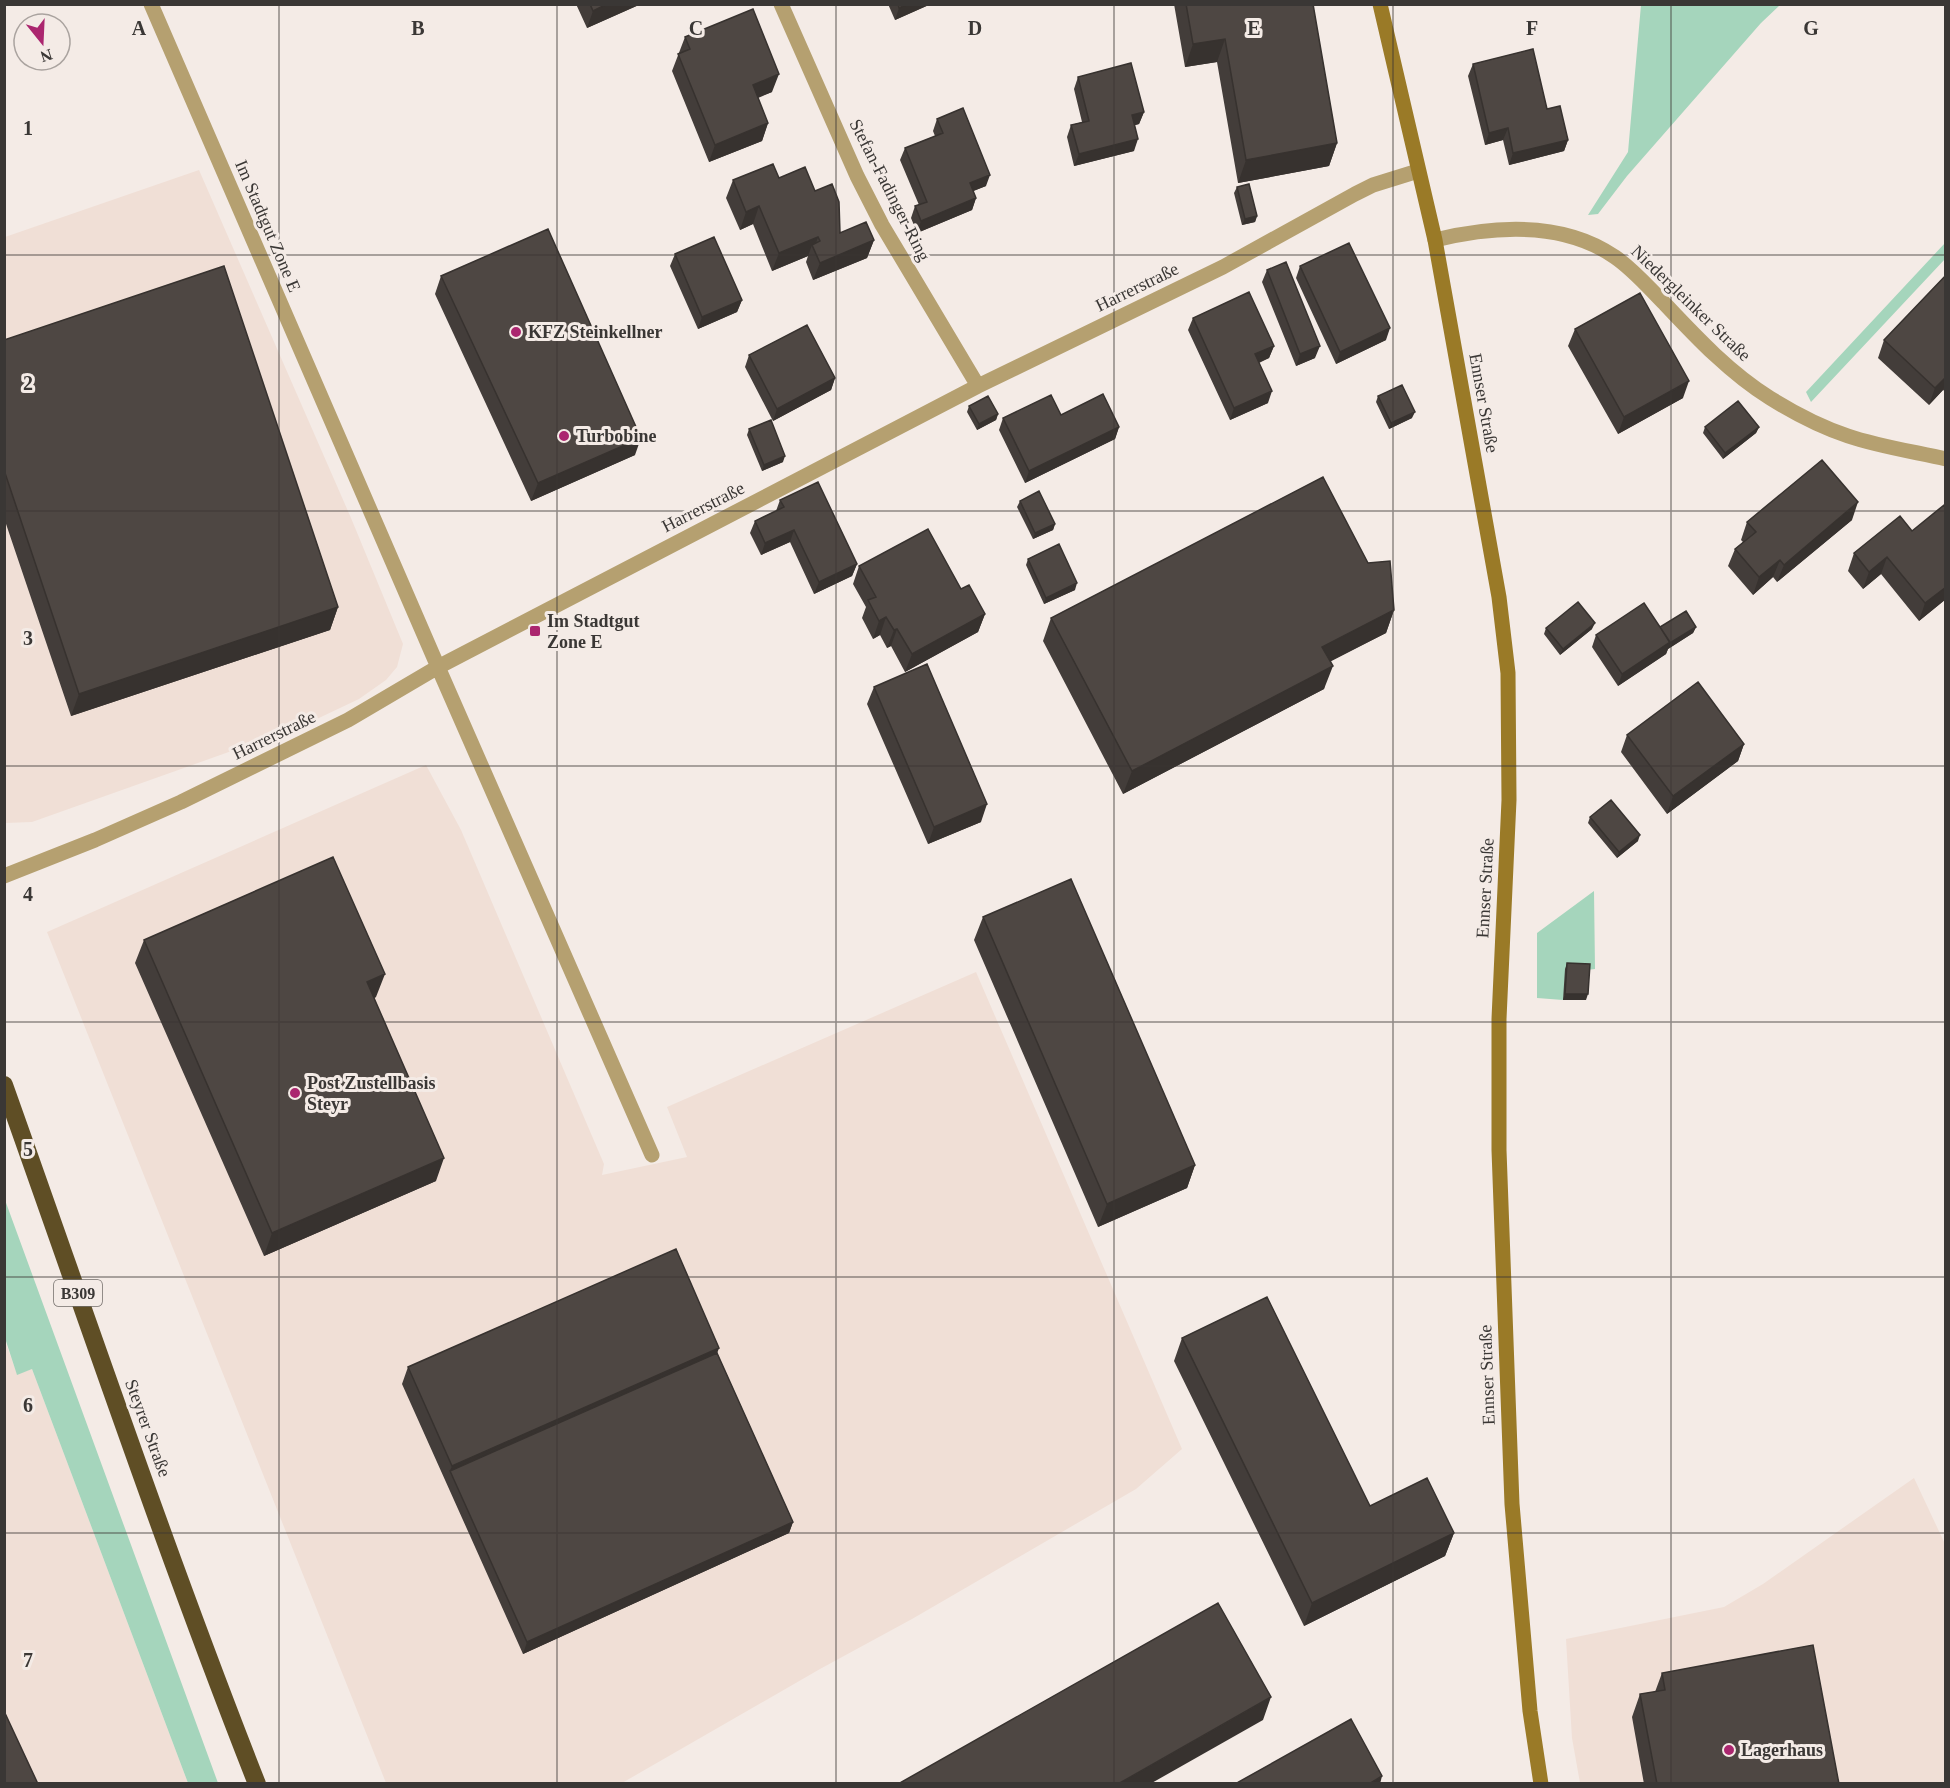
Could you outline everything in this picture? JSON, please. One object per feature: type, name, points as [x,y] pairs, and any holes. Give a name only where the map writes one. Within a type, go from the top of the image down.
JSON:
[{"type":"highway","name":"Steyrer Straße","points":[[4,1085],[129,1438],[257,1784]]},
{"type":"street","name":"Im Stadtgut Zone E","points":[[151,4],[652,1155]]},
{"type":"street","name":"Stefan-Fadinger-Ring","points":[[781,4],[857,176],[882,225],[978,386]]},
{"type":"street","name":"Ennser Straße","points":[[1380,4],[1435,240],[1499,597],[1508,673],[1509,800],[1499,1019],[1499,1172],[1512,1504],[1530,1711],[1541,1784]]},
{"type":"street","name":"Harrerstraße","points":[[4,876],[95,840],[181,802],[348,720],[438,667],[978,386],[1223,267],[1373,185],[1418,171]]},
{"type":"street","name":"Niedergleinker Straße","points":[[1435,240],[1485,231],[1512,230],[1539,231],[1590,242],[1616,258],[1642,281],[1708,349],[1770,398],[1848,437],[1946,459]]},
{"type":"shaded area","points":[[199,170],[351,518],[403,644],[397,667],[386,680],[359,699],[302,726],[32,822],[5,823],[5,237]]},
{"type":"shaded area","points":[[426,765],[461,830],[604,1164],[602,1175],[687,1157],[667,1107],[976,972],[1182,1449],[1136,1489],[622,1783],[386,1783],[47,932]]},
{"type":"shaded area","points":[[4,1338],[17,1374],[32,1369],[188,1783],[5,1783]]},
{"type":"shaded area","name":"Lagerhaus","points":[[1914,1478],[1945,1544],[1945,1783],[1580,1783],[1572,1738],[1566,1639],[1724,1607],[1763,1584]]},
{"type":"green space","points":[[1641,5],[1780,5],[1761,23],[1627,176],[1598,214],[1588,215],[1628,152]]},
{"type":"green space","points":[[1945,243],[1945,259],[1811,402],[1806,392]]},
{"type":"green space","points":[[1594,891],[1595,969],[1587,970],[1563,1000],[1537,998],[1537,933]]},
{"type":"green space","points":[[5,1200],[218,1783],[188,1783],[32,1369],[17,1375],[5,1338]]},
{"type":"building","points":[[590,4],[607,4],[593,11]]},
{"type":"building","points":[[1186,4],[1313,4],[1337,143],[1246,160],[1225,39],[1193,44]]},
{"type":"building","points":[[753,9],[779,74],[753,85],[768,123],[715,145],[678,54],[690,49],[685,37]]},
{"type":"building","points":[[1533,49],[1547,109],[1560,106],[1568,140],[1513,153],[1508,128],[1489,133],[1473,64]]},
{"type":"building","points":[[1131,63],[1144,112],[1132,115],[1138,139],[1079,154],[1071,125],[1089,121],[1078,77]]},
{"type":"building","points":[[963,108],[990,175],[970,183],[976,198],[921,221],[915,206],[927,202],[905,148],[943,133],[937,119]]},
{"type":"building","points":[[773,164],[779,178],[805,167],[815,191],[832,184],[839,202],[840,233],[866,222],[874,240],[820,263],[812,245],[820,241],[818,237],[779,253],[759,206],[746,212],[733,180]]},
{"type":"building","points":[[1249,184],[1257,216],[1245,219],[1237,187]]},
{"type":"building","points":[[548,229],[641,438],[538,483],[441,276]]},
{"type":"building","points":[[714,237],[742,300],[702,317],[675,254]]},
{"type":"building","points":[[1349,243],[1390,328],[1340,352],[1300,266]]},
{"type":"building","points":[[1286,262],[1320,346],[1300,354],[1267,270]]},
{"type":"building","points":[[224,266],[338,607],[79,694],[4,470],[4,340]]},
{"type":"building","points":[[1946,275],[1946,377],[1935,388],[1884,340]]},
{"type":"building","points":[[1249,292],[1274,346],[1255,354],[1272,391],[1234,408],[1193,318]]},
{"type":"building","points":[[1640,293],[1689,381],[1624,417],[1575,329]]},
{"type":"building","points":[[807,325],[835,378],[777,409],[749,355]]},
{"type":"building","points":[[1402,385],[1415,412],[1391,423],[1378,396]]},
{"type":"building","points":[[1103,394],[1119,427],[1029,471],[1003,418],[1051,395],[1061,415]]},
{"type":"building","points":[[988,396],[998,414],[979,424],[969,406]]},
{"type":"building","points":[[1738,401],[1759,427],[1725,453],[1705,427]]},
{"type":"building","points":[[771,420],[785,456],[764,465],[749,429]]},
{"type":"building","points":[[1822,460],[1858,502],[1784,565],[1780,560],[1759,577],[1735,549],[1756,532],[1747,522]]},
{"type":"building","points":[[1323,477],[1368,563],[1390,561],[1394,610],[1322,647],[1333,666],[1132,771],[1051,618]]},
{"type":"building","points":[[818,482],[857,564],[819,582],[794,530],[765,543],[755,521],[784,507],[780,500]]},
{"type":"building","points":[[1039,491],[1055,524],[1035,533],[1020,501]]},
{"type":"building","points":[[1944,505],[1946,508],[1946,587],[1925,603],[1887,557],[1869,572],[1854,553],[1900,516],[1912,531]]},
{"type":"building","points":[[928,529],[961,589],[969,585],[985,614],[912,654],[897,629],[894,630],[886,617],[879,621],[868,600],[876,597],[859,566]]},
{"type":"building","points":[[1059,544],[1077,583],[1046,598],[1028,559]]},
{"type":"building","points":[[1578,602],[1595,623],[1563,649],[1546,628]]},
{"type":"building","points":[[1644,603],[1670,642],[1622,674],[1596,635]]},
{"type":"building","points":[[1686,611],[1696,627],[1670,643],[1660,627]]},
{"type":"building","points":[[927,664],[987,804],[934,827],[874,687]]},
{"type":"building","points":[[1698,682],[1744,744],[1673,796],[1627,735]]},
{"type":"building","points":[[1611,800],[1640,835],[1619,852],[1590,817]]},
{"type":"building","name":"Post Zustellbasis Steyr","points":[[333,857],[385,974],[367,982],[444,1158],[272,1233],[144,940]]},
{"type":"building","points":[[1071,879],[1195,1165],[1107,1204],[983,917]]},
{"type":"building","points":[[1567,963],[1590,964],[1588,994],[1565,994]]},
{"type":"building","points":[[676,1249],[719,1348],[452,1466],[408,1367]]},
{"type":"building","points":[[1267,1297],[1370,1506],[1427,1478],[1454,1533],[1312,1603],[1182,1338]]},
{"type":"building","points":[[717,1353],[793,1522],[527,1642],[450,1471]]},
{"type":"building","points":[[1218,1603],[1271,1697],[1118,1784],[898,1784]]},
{"type":"building","name":"Lagerhaus","points":[[1813,1645],[1839,1784],[1657,1784],[1640,1694],[1665,1690],[1662,1673]]},
{"type":"building","points":[[4,1711],[38,1784],[4,1784]]},
{"type":"building","points":[[1351,1719],[1382,1776],[1369,1784],[1235,1784]]},
{"type":"place","name":"KFZ Steinkellner","points":[[516,332]]},
{"type":"place","name":"Turbobine","points":[[564,436]]},
{"type":"place","name":"Im Stadtgut Zone E","points":[[535,631]]},
{"type":"place","name":"Post Zustellbasis Steyr","points":[[295,1093]]},
{"type":"place","name":"Lagerhaus","points":[[1729,1750]]}]
